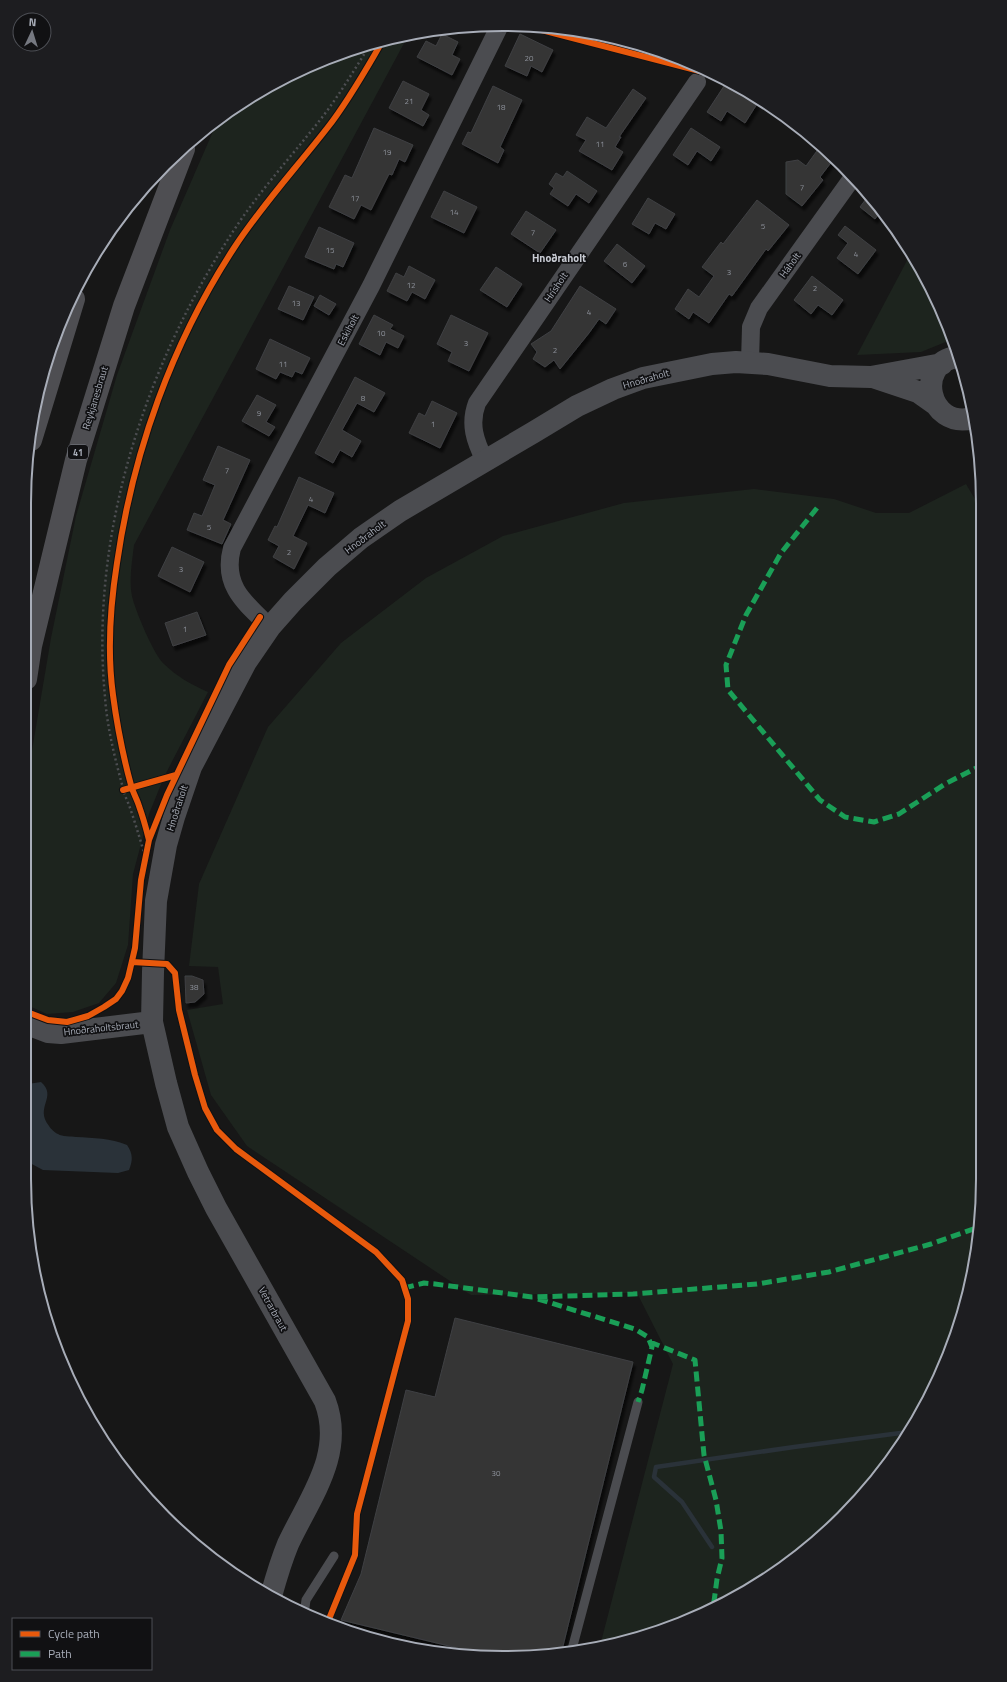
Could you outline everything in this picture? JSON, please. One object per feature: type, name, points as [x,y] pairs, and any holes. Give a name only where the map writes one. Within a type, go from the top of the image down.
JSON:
[{"type":"highway","name":"Reykjanesbraut","points":[[31,646],[76,460],[124,306],[180,159]]},
{"type":"highway","points":[[41,409],[65,327]]},
{"type":"street","name":"Eskiholt","points":[[270,627],[244,602],[233,586],[230,557],[232,548],[371,286],[497,31]]},
{"type":"street","name":"Hrísholt","points":[[485,461],[473,431],[473,418],[477,403],[697,82]]},
{"type":"street","name":"Háholt","points":[[750,362],[752,327],[759,308],[850,182]]},
{"type":"street","name":"Hnoðraholt","points":[[152,1022],[152,972],[156,901],[166,845],[191,767],[246,662],[270,627],[293,601],[361,538],[400,511],[577,406],[613,389],[643,378],[712,364],[750,362],[830,376],[871,377],[952,358]]},
{"type":"street","points":[[952,358],[936,370],[932,382],[932,396],[935,404],[942,412],[949,416],[964,420],[968,419]]},
{"type":"street","name":"Hnoðraholt","points":[[871,377],[918,392],[935,404]]},
{"type":"street","name":"Hnoðraholtsbraut","points":[[31,1026],[48,1032],[61,1033],[152,1022]]},
{"type":"street","name":"Vetrarbraut","points":[[152,1022],[178,1127],[198,1172],[216,1208],[325,1401],[329,1412],[332,1435],[329,1455],[309,1504],[286,1550],[273,1591]]},
{"type":"lane","points":[[573,1646],[638,1402]]},
{"type":"lane","points":[[305,1607],[306,1600],[334,1556]]},
{"type":"path","points":[[145,857],[123,790],[105,699],[102,658],[103,603],[107,561],[117,506],[135,442],[158,375],[189,309],[220,252],[261,193],[322,118],[366,52]]},
{"type":"path","points":[[110,648],[111,671]]},
{"type":"shaded area","points":[[405,41],[134,545],[131,587],[133,600],[146,634],[164,664],[184,680],[208,692],[164,777],[149,814],[133,874],[128,945],[116,983],[99,1003],[73,1012],[47,1014],[31,1007],[31,756],[51,638],[76,516],[117,375],[170,230],[213,131],[267,94],[295,80],[352,56]]},
{"type":"shaded area","points":[[908,259],[927,295],[947,341],[921,352],[857,355]]},
{"type":"shaded area","points":[[966,484],[976,501],[976,1178],[972,1240],[960,1301],[940,1359],[913,1415],[878,1466],[838,1513],[791,1553],[740,1588],[684,1615],[655,1626],[601,1641],[673,1364],[637,1293],[471,1295],[247,1146],[211,1095],[187,1010],[223,1004],[218,967],[189,966],[199,884],[268,727],[341,643],[426,578],[503,536],[624,503],[754,489],[834,499],[876,513],[909,513]]},
{"type":"shaded area","points":[[41,1082],[46,1087],[47,1098],[44,1113],[45,1119],[52,1130],[62,1136],[95,1138],[127,1145],[132,1157],[129,1170],[118,1173],[43,1170],[31,1164],[31,1084]]},
{"type":"building","points":[[520,34],[553,50],[542,72],[531,66],[527,76],[505,66]]},
{"type":"building","points":[[441,35],[458,42],[452,55],[460,59],[452,75],[417,57],[426,41],[436,46]]},
{"type":"building","points":[[403,81],[429,94],[421,110],[429,115],[423,126],[389,108]]},
{"type":"building","points":[[493,86],[522,100],[500,147],[504,150],[498,163],[462,144],[468,132],[471,133]]},
{"type":"building","points":[[724,86],[757,105],[745,123],[727,111],[721,121],[707,112]]},
{"type":"building","points":[[633,89],[646,98],[619,137],[621,137],[615,147],[623,152],[612,170],[579,151],[586,140],[576,135],[587,117],[606,128]]},
{"type":"building","points":[[374,128],[413,145],[405,162],[399,159],[392,175],[389,174],[371,210],[361,205],[354,219],[329,207],[345,175],[352,178]]},
{"type":"building","points":[[691,128],[720,147],[711,161],[697,151],[688,165],[673,155]]},
{"type":"building","points":[[817,150],[831,163],[820,177],[823,180],[802,206],[786,194],[786,162],[798,160],[806,166]]},
{"type":"building","points":[[567,171],[597,191],[589,203],[576,194],[568,206],[550,194],[554,188],[549,184],[556,173],[563,177]]},
{"type":"building","points":[[444,191],[477,207],[464,233],[431,217]]},
{"type":"building","points":[[648,198],[675,214],[666,229],[655,223],[649,234],[632,224]]},
{"type":"building","points":[[757,200],[789,225],[768,251],[766,249],[732,296],[729,294],[709,323],[693,312],[689,319],[675,309],[688,289],[699,297],[714,276],[702,267],[721,242],[723,244]]},
{"type":"building","points":[[865,200],[878,216],[875,219],[860,207]]},
{"type":"building","points":[[526,211],[556,230],[540,253],[511,234]]},
{"type":"building","points":[[845,226],[876,250],[858,274],[837,258],[848,243],[838,235]]},
{"type":"building","points":[[319,227],[354,243],[343,267],[336,264],[334,269],[305,257]]},
{"type":"building","points":[[617,244],[645,266],[632,283],[604,261]]},
{"type":"building","points":[[409,266],[435,280],[425,299],[412,292],[407,301],[387,291],[396,273],[404,277]]},
{"type":"building","points":[[496,267],[522,284],[507,307],[480,290]]},
{"type":"building","points":[[812,276],[843,300],[832,315],[818,305],[811,314],[794,300]]},
{"type":"building","points":[[289,286],[314,297],[303,320],[278,309]]},
{"type":"building","points":[[580,286],[616,309],[606,324],[599,319],[560,369],[554,360],[545,367],[533,359],[537,352],[531,344],[551,331]]},
{"type":"building","points":[[320,295],[336,304],[329,315],[314,306]]},
{"type":"building","points":[[374,315],[393,325],[390,329],[404,336],[398,348],[386,342],[380,355],[359,344]]},
{"type":"building","points":[[451,315],[488,333],[469,371],[448,361],[452,352],[437,344]]},
{"type":"building","points":[[270,339],[310,358],[302,374],[295,371],[292,377],[280,372],[276,379],[256,369]]},
{"type":"building","points":[[355,377],[385,393],[374,412],[357,403],[342,430],[361,441],[352,457],[340,450],[333,463],[315,453]]},
{"type":"building","points":[[257,395],[276,405],[266,422],[275,427],[269,436],[242,421]]},
{"type":"building","points":[[432,401],[457,413],[440,448],[409,433],[419,413],[425,416]]},
{"type":"building","points":[[218,446],[250,460],[223,520],[231,524],[222,544],[187,530],[194,513],[202,516],[215,485],[203,480]]},
{"type":"building","points":[[299,477],[334,493],[325,513],[308,505],[293,536],[307,543],[294,569],[273,557],[279,546],[268,540],[275,526],[277,527]]},
{"type":"building","points":[[172,547],[204,562],[190,592],[158,576]]},
{"type":"building","points":[[197,612],[206,635],[173,646],[165,623]]},
{"type":"building","points":[[185,976],[192,976],[203,980],[204,994],[195,1002],[186,1003]]},
{"type":"building","points":[[455,1318],[633,1362],[563,1647],[504,1651],[461,1649],[341,1620],[361,1574],[406,1390],[435,1397]]},
{"type":"waterway","points":[[712,1547],[682,1502],[654,1477],[656,1467],[901,1433]]},
{"type":"marked path","points":[[817,508],[781,553],[746,615],[726,665],[728,690],[820,800],[845,817],[874,822],[899,814],[945,784],[976,768]]},
{"type":"marked path","points":[[404,1288],[424,1283],[532,1297],[633,1294],[757,1284],[829,1272],[931,1244],[973,1229]]},
{"type":"marked path","points":[[538,1299],[635,1329],[648,1337],[652,1347],[638,1402]]},
{"type":"marked path","points":[[650,1342],[695,1360],[704,1455],[716,1500],[721,1531],[722,1558],[714,1601]]},
{"type":"cycle path","points":[[558,34],[684,67]]},
{"type":"cycle path","points":[[149,840],[125,763],[116,718],[110,662],[111,612],[117,563],[133,480],[158,400],[174,360],[212,284],[234,248],[256,217],[336,117],[379,48]]},
{"type":"cycle path","points":[[31,1014],[48,1020],[67,1022],[88,1016],[104,1007],[116,999],[122,991],[128,978],[135,948],[141,880],[149,840],[167,795],[229,665],[260,617]]},
{"type":"cycle path","points":[[123,790],[176,775]]},
{"type":"cycle path","points":[[132,962],[167,964],[175,973],[179,1010],[195,1075],[205,1108],[217,1130],[236,1149],[376,1252],[402,1280],[408,1299],[408,1321],[357,1514],[355,1555],[330,1618]]},
{"type":"district","name":"Hnoðraholt","points":[[559,258]]}]
